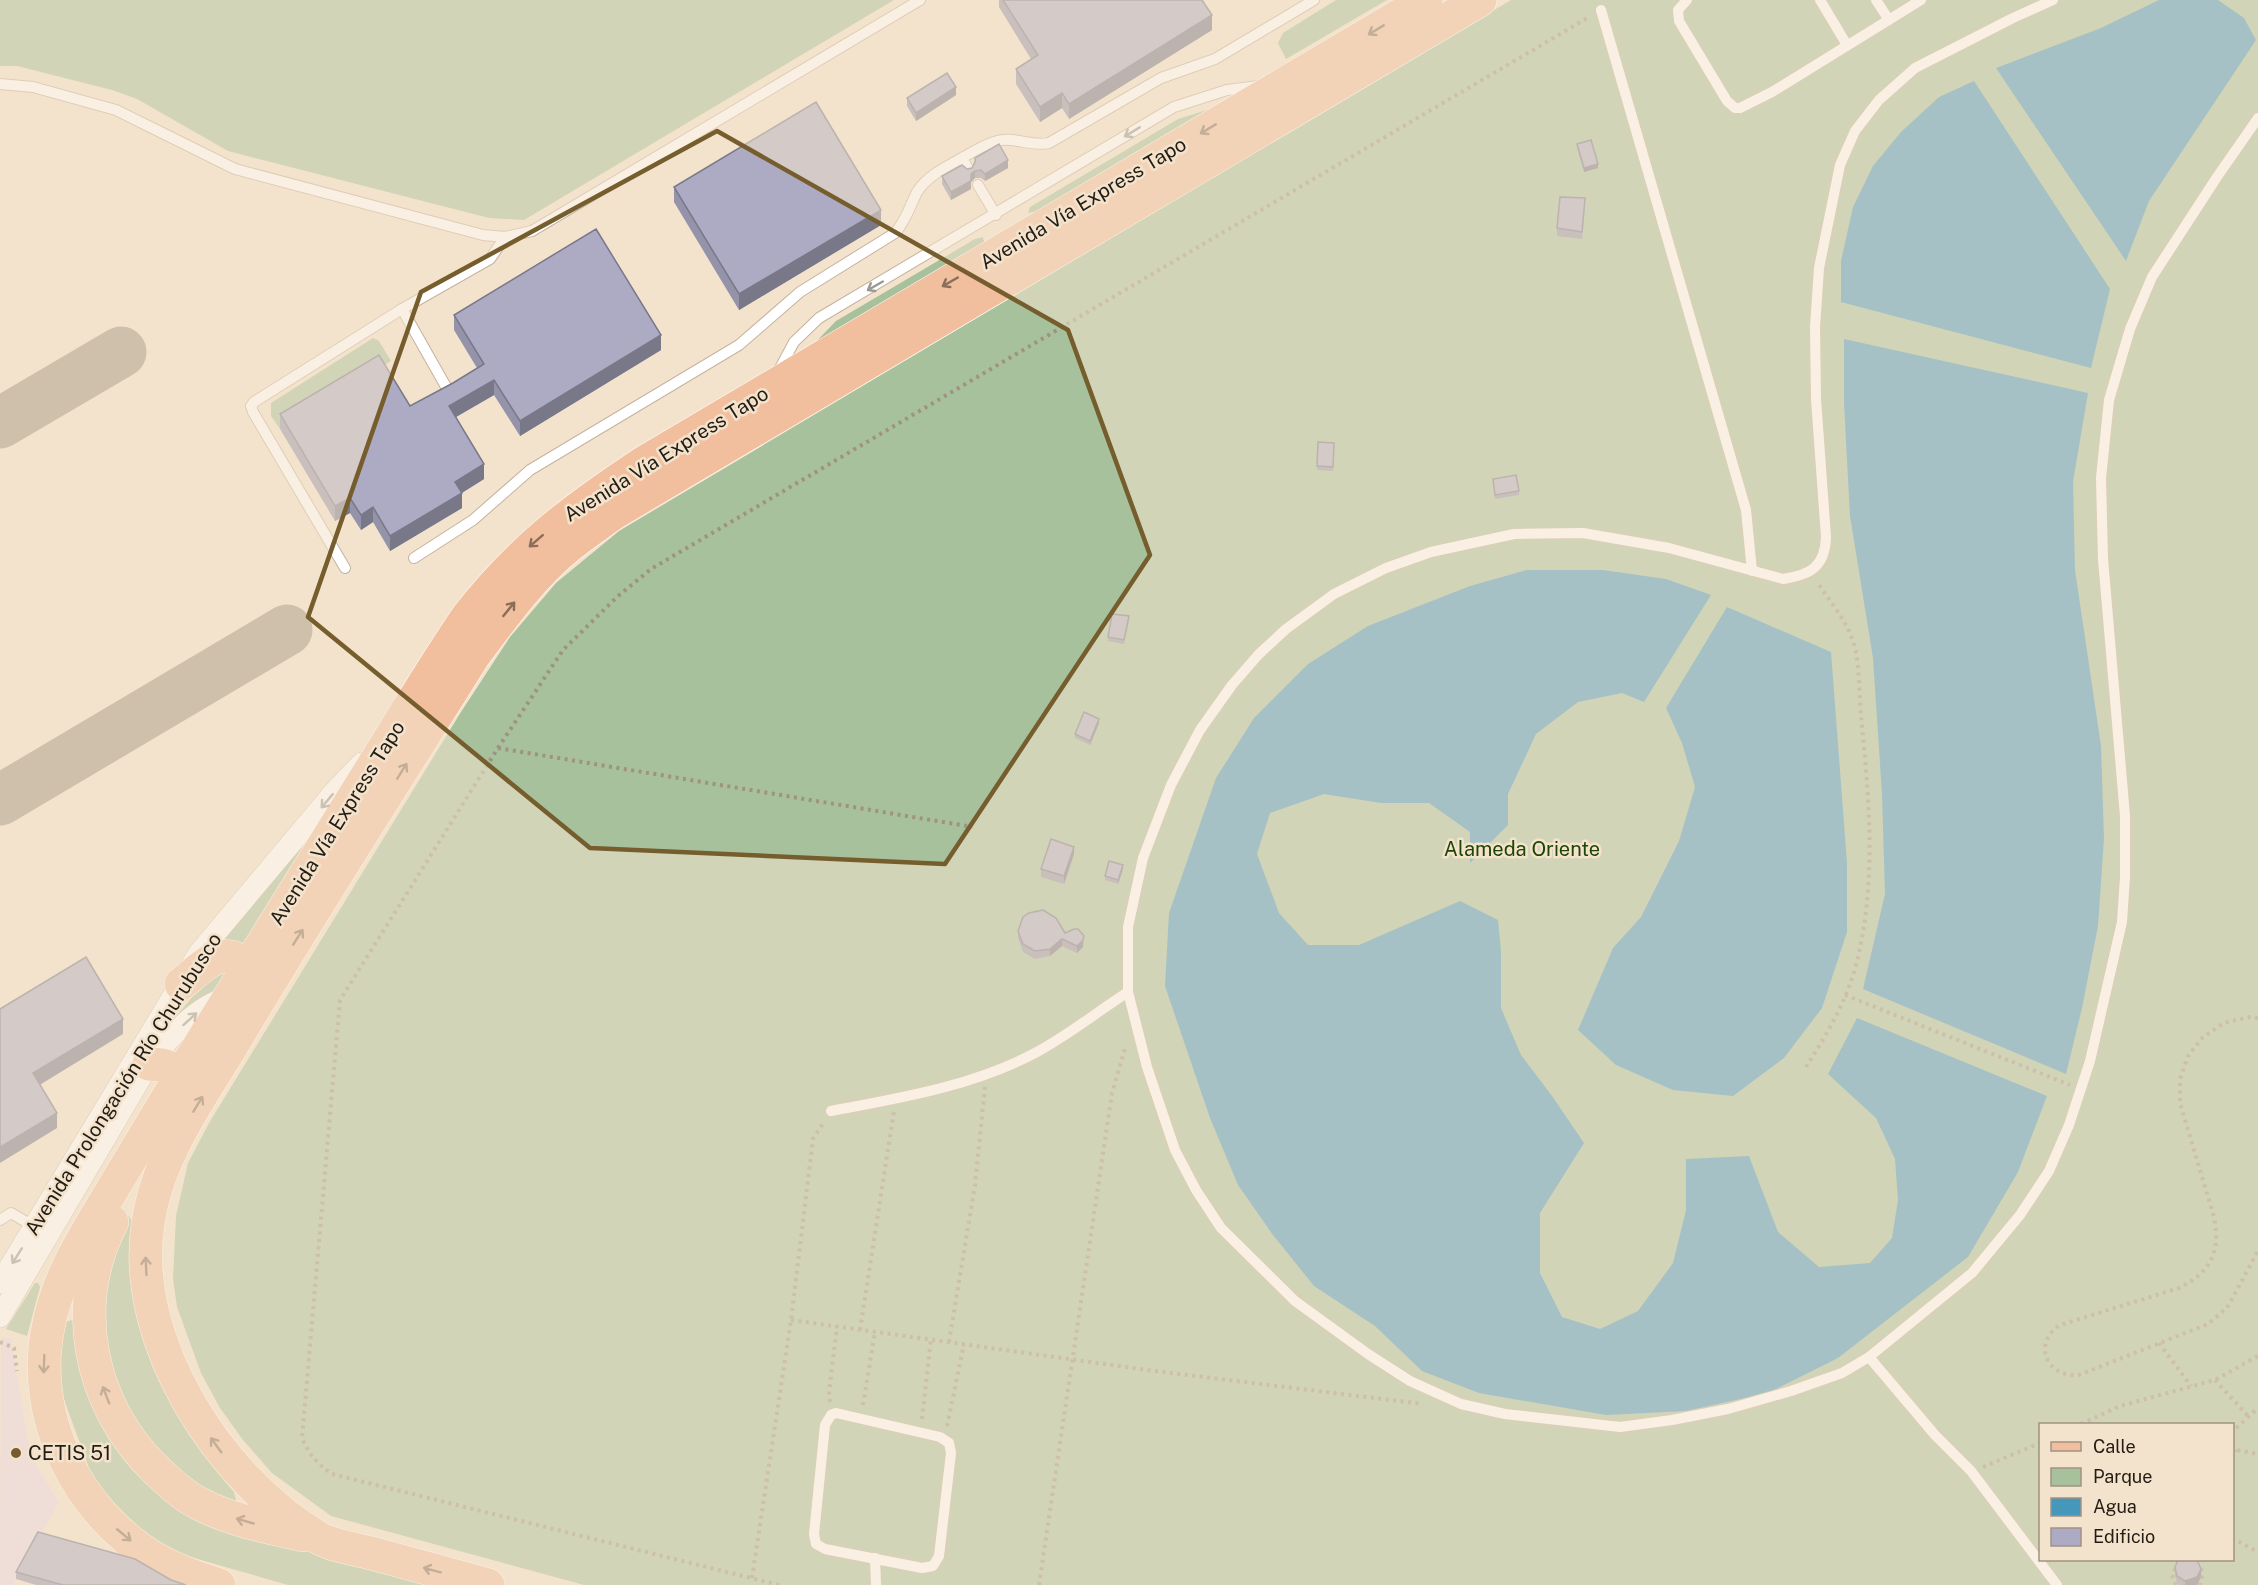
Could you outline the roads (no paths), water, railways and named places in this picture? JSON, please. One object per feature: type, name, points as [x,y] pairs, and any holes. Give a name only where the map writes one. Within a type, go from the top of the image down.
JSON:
[{"type":"main road","name":"Avenida Vía Express Tapo","points":[[260,973],[396,728],[467,617],[486,592],[533,543],[595,495],[644,463],[1426,0]]},
{"type":"main road","name":"Avenida Vía Express Tapo","points":[[168,1154],[241,1003],[260,973],[473,657],[508,610],[569,546],[614,513],[1480,0]]},
{"type":"main road","points":[[181,984],[207,962],[217,957],[236,957],[260,973]]},
{"type":"main road","name":"Avenida Vía Express Tapo","points":[[219,1585],[176,1570],[137,1546],[98,1510],[73,1473],[56,1433],[45,1385],[45,1345],[53,1306],[72,1258],[177,1082],[241,1003]]},
{"type":"main road","points":[[150,1064],[171,1068],[177,1082]]},
{"type":"main road","points":[[168,1154],[128,1200],[108,1230],[92,1276],[88,1312],[97,1371],[108,1401],[128,1440],[162,1476],[196,1502],[219,1512],[243,1521],[488,1585]]},
{"type":"main road","points":[[168,1154],[156,1186],[147,1224],[146,1245],[150,1298],[165,1347],[187,1398],[228,1461],[278,1510],[322,1540]]},
{"type":"main road","points":[[53,1306],[88,1312]]},
{"type":"street","name":"Avenida Prolongación Río Churubusco","points":[[0,1317],[42,1231],[200,953],[335,791],[396,728]]},
{"type":"street","name":"Avenida Prolongación Río Churubusco","points":[[0,1283],[42,1231],[150,1064],[175,1033],[215,1000],[241,1003]]},
{"type":"lane","points":[[0,84],[33,87],[116,110],[235,169],[483,235],[505,237],[532,231],[920,0]]},
{"type":"lane","points":[[414,558],[473,520],[530,470],[739,345],[800,292],[895,233],[905,222],[918,191],[928,178],[997,140],[1010,140],[1037,146],[1049,144],[1161,78],[1215,59],[1314,0]]},
{"type":"lane","points":[[1687,0],[1678,10],[1679,21],[1727,101],[1735,108],[1746,107],[1773,92],[1921,0]]},
{"type":"lane","points":[[1820,0],[1847,45]]},
{"type":"lane","points":[[1876,0],[1889,20]]},
{"type":"lane","points":[[2053,0],[1915,68],[1880,100],[1855,131],[1840,165],[1819,268],[1815,327],[1816,399],[1826,550],[1821,561],[1810,572],[1798,577],[1783,579],[1669,548],[1583,533],[1514,534],[1431,552],[1386,568],[1334,594],[1286,629],[1259,654],[1232,685],[1200,730],[1171,785],[1143,858],[1128,927],[1128,992],[1147,1067],[1175,1150],[1196,1190],[1221,1228],[1287,1294],[1368,1354],[1410,1381],[1461,1404],[1505,1414],[1620,1427],[1672,1420],[1749,1403],[1842,1373],[1869,1357],[1972,1273],[2020,1215],[2049,1171],[2082,1089],[2122,922],[2125,816],[2103,559],[2101,478],[2109,400],[2130,329],[2152,277],[2258,118]]},
{"type":"lane","points":[[1601,10],[1746,510],[1752,571]]},
{"type":"lane","points":[[771,387],[794,342],[819,318],[996,215],[1174,107],[1227,90],[1286,83]]},
{"type":"lane","points":[[962,158],[968,169]]},
{"type":"lane","points":[[978,185],[996,215]]},
{"type":"lane","points":[[345,568],[253,412],[252,406],[254,402],[402,309],[490,259],[505,237]]},
{"type":"lane","points":[[402,309],[449,392]]},
{"type":"lane","points":[[831,1111],[896,1099],[987,1075],[1036,1053],[1128,992]]},
{"type":"lane","points":[[0,1220],[11,1213],[42,1231]]},
{"type":"lane","points":[[1869,1357],[1935,1435],[1971,1471],[2057,1585]]},
{"type":"lane","points":[[842,1413],[861,1417],[945,1439],[949,1443],[951,1453],[937,1562],[928,1568],[922,1568],[875,1558],[825,1549],[816,1544],[814,1539],[825,1425],[831,1415],[842,1413]]},
{"type":"lane","points":[[875,1558],[876,1585]]},
{"type":"water","points":[[2159,0],[2218,0],[2244,18],[2256,40],[2149,201],[2126,261],[1996,68],[2101,28]]},
{"type":"water","points":[[1974,81],[2110,289],[2091,368],[1841,302],[1841,261],[1853,207],[1873,166],[1901,132],[1939,97]]},
{"type":"water","points":[[1844,339],[2088,393],[2073,482],[2075,570],[2101,746],[2104,838],[2098,926],[2066,1074],[1863,989],[1885,894],[1882,794],[1873,658],[1850,516],[1844,403]]},
{"type":"water","points":[[1527,570],[1603,570],[1666,579],[1711,595],[1644,702],[1622,693],[1578,702],[1536,734],[1508,794],[1508,825],[1470,863],[1470,832],[1429,803],[1381,803],[1324,794],[1270,813],[1257,854],[1279,913],[1308,945],[1359,945],[1460,901],[1498,920],[1501,951],[1501,1008],[1521,1055],[1584,1143],[1540,1213],[1540,1273],[1562,1317],[1600,1329],[1638,1311],[1673,1263],[1686,1210],[1686,1159],[1749,1156],[1778,1232],[1819,1267],[1870,1263],[1892,1238],[1898,1200],[1895,1159],[1876,1118],[1828,1074],[1857,1018],[2047,1096],[2018,1172],[1968,1257],[1838,1358],[1768,1393],[1686,1411],[1606,1415],[1479,1393],[1422,1371],[1375,1326],[1314,1286],[1273,1235],[1238,1185],[1210,1118],[1165,986],[1169,913],[1216,778],[1254,718],[1308,664],[1368,626],[1470,586]]},
{"type":"water","points":[[1727,607],[1831,652],[1847,863],[1847,932],[1822,1008],[1784,1058],[1733,1096],[1673,1090],[1616,1065],[1578,1030],[1613,948],[1641,917],[1679,841],[1695,787],[1682,743],[1666,708]]},
{"type":"place","name":"CETIS 51","points":[[16,1453]]},
{"type":"park label","name":"Alameda Oriente","points":[[1522,849]]}]
